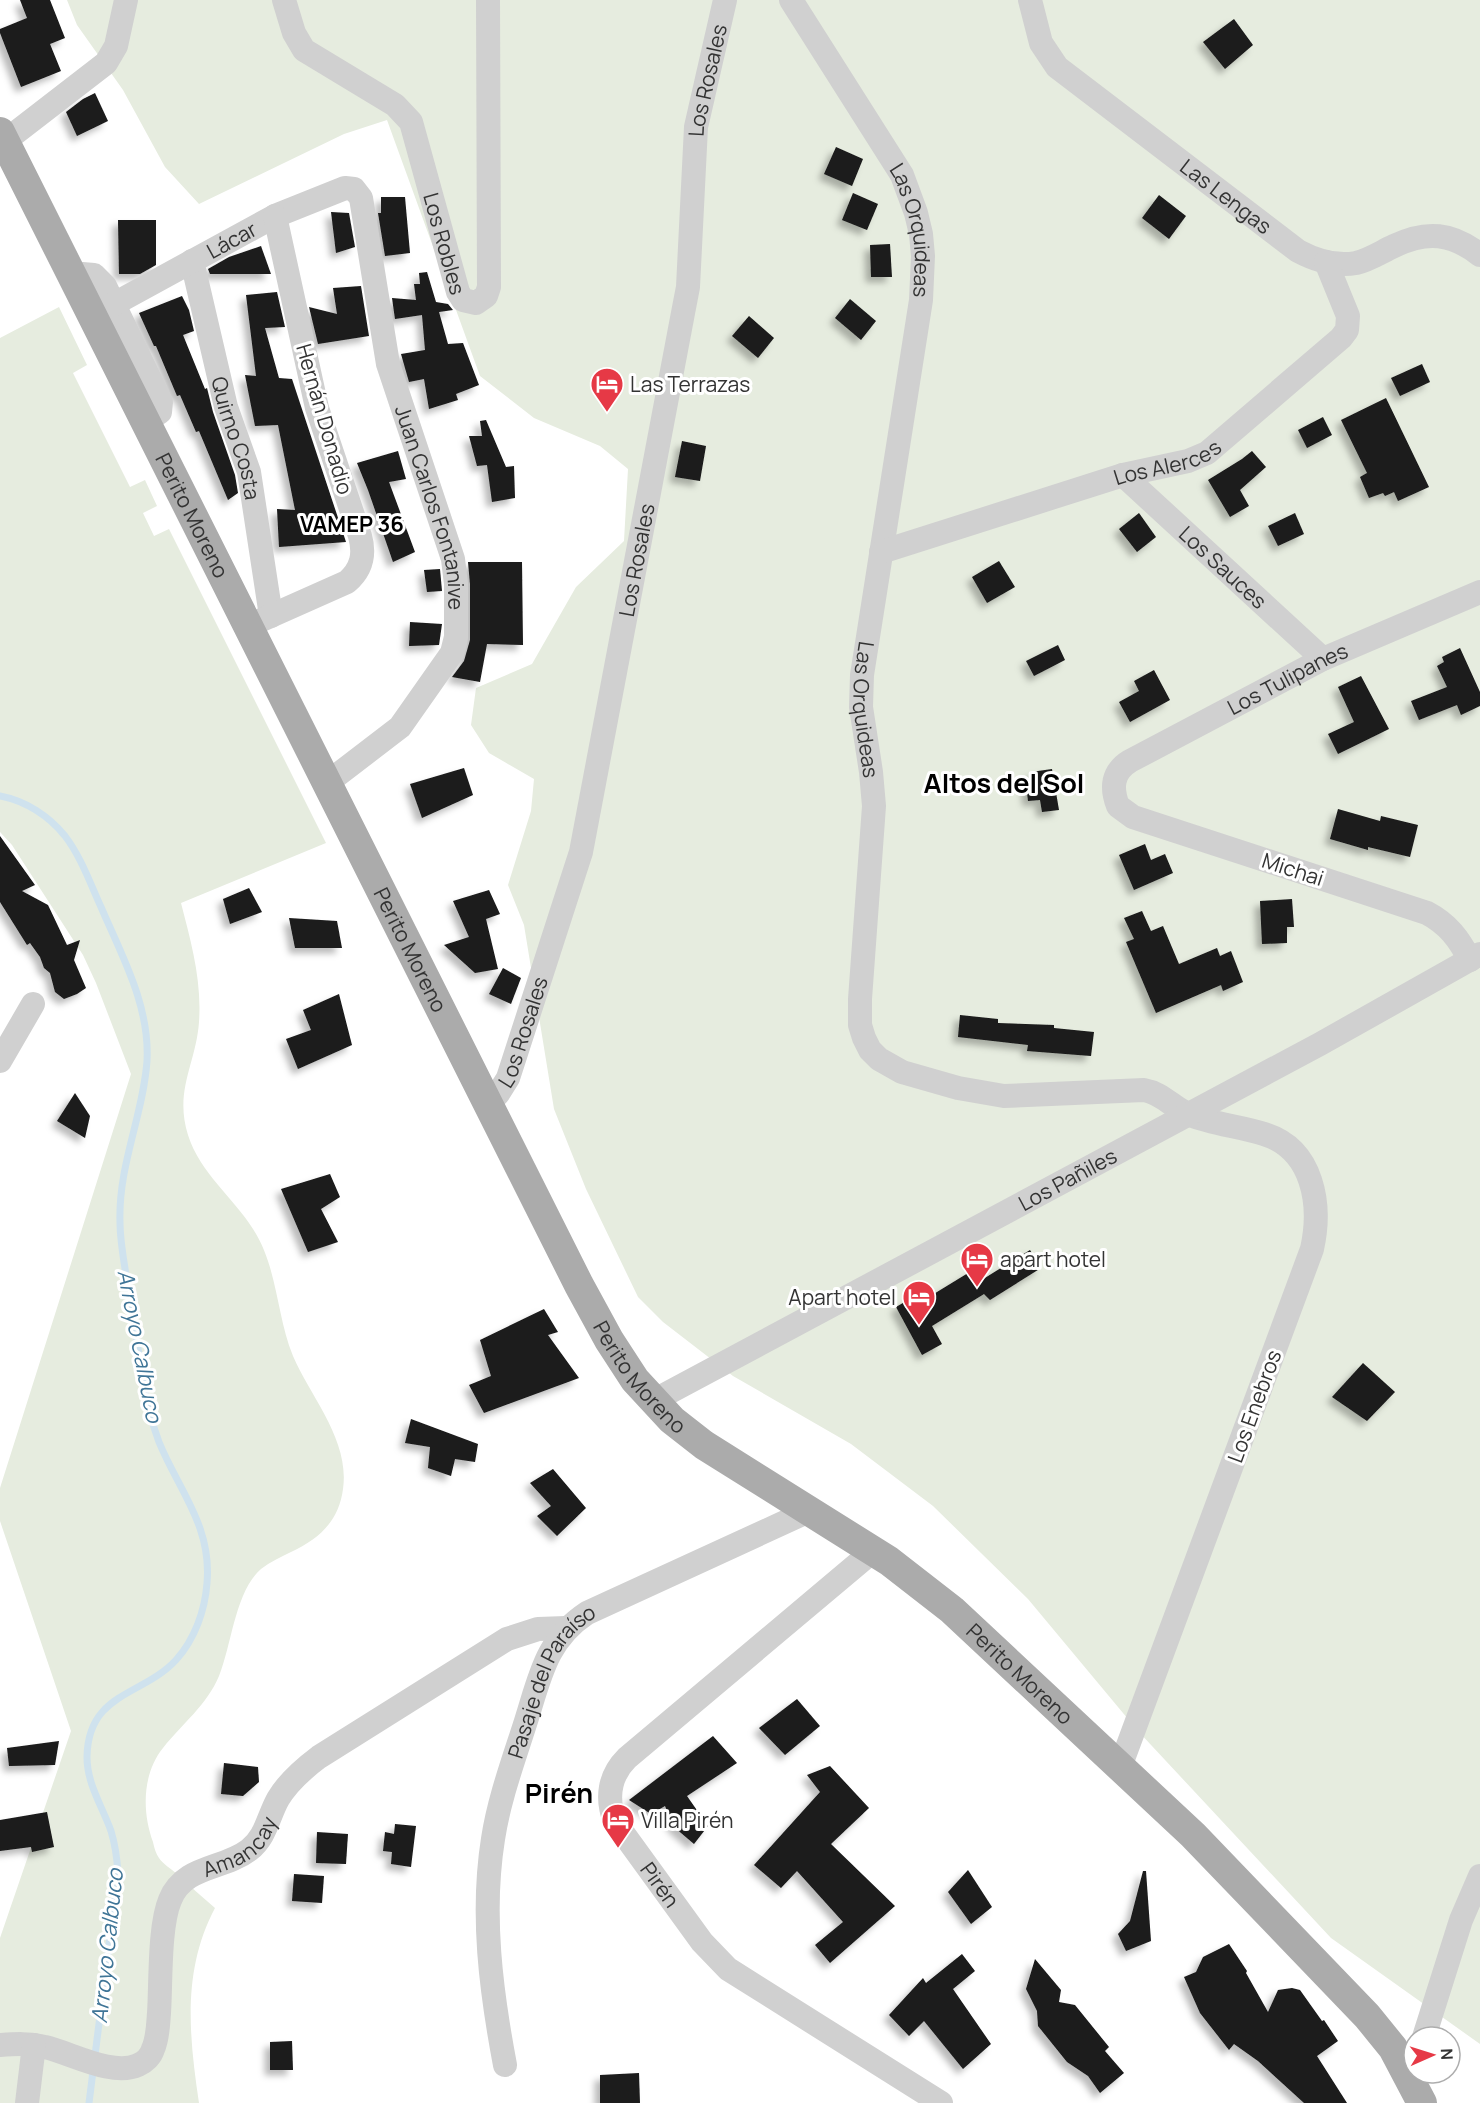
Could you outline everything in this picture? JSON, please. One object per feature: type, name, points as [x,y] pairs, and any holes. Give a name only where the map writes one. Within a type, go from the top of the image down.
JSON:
[{"type":"main road","name":"Perito Moreno","points":[[2,136],[145,422],[260,621],[327,783],[593,1312],[635,1380],[653,1401],[694,1438],[873,1551],[952,1610],[1205,1847],[1377,2026],[1402,2062]]},
{"type":"street","points":[[2,136],[106,63],[116,46],[126,0]]},
{"type":"street","name":"Los Robles","points":[[284,0],[294,33],[304,50],[395,105],[411,122],[458,292],[463,300],[471,303],[484,299],[489,287],[489,0]]},
{"type":"street","name":"Los Rosales","points":[[487,1102],[502,1089],[508,1078],[581,852],[685,306],[688,287],[696,127],[725,0]]},
{"type":"street","name":"Las Orquideas","points":[[791,0],[893,158],[910,194],[921,234],[923,256],[921,300],[862,675],[861,707],[872,772],[874,806],[860,999],[860,1025],[864,1038],[870,1050],[890,1067],[966,1089],[988,1094],[1021,1096],[1144,1090],[1153,1092],[1187,1113]]},
{"type":"street","name":"Las Lengas","points":[[1030,0],[1041,43],[1048,56],[1069,77],[1298,250],[1312,258],[1326,262],[1357,263],[1402,242],[1425,236],[1455,239],[1480,255]]},
{"type":"street","name":"Lácar","points":[[114,304],[275,216],[341,190],[354,189]]},
{"type":"street","name":"Juan Carlos Fontanive","points":[[327,783],[400,727],[452,653],[456,637],[456,584],[453,559],[390,371],[362,202],[360,195],[354,189]]},
{"type":"street","name":"Hernán Donadio","points":[[260,621],[347,582],[357,572],[363,550],[319,414],[275,216]]},
{"type":"street","name":"Quirno Costa","points":[[192,261],[226,407],[249,472],[260,621]]},
{"type":"street","name":"Los Alerces","points":[[881,552],[1123,475],[1188,461],[1207,453],[1341,338],[1347,330],[1348,316],[1326,262]]},
{"type":"street","points":[[70,273],[89,273],[98,277],[114,304],[161,402],[160,412],[145,422]]},
{"type":"street","name":"Los Sauces","points":[[1123,475],[1323,660]]},
{"type":"street","name":"Los Tulipanes","points":[[1113,787],[1118,771],[1123,765],[1323,660],[1480,592]]},
{"type":"street","name":"Michai","points":[[1113,787],[1118,806],[1133,817],[1427,913],[1447,925],[1475,957]]},
{"type":"street","name":"Los Pañiles","points":[[653,1401],[1187,1113],[1320,1044],[1475,957]]},
{"type":"street","points":[[0,1060],[33,1004]]},
{"type":"street","name":"Los Enebros","points":[[1120,1767],[1312,1249],[1316,1223],[1315,1198],[1308,1175],[1296,1154],[1287,1145],[1265,1134],[1187,1113]]},
{"type":"street","name":"Pasaje del Paraíso","points":[[505,2065],[489,1947],[489,1891],[493,1837],[505,1788],[544,1666],[553,1646],[567,1628],[587,1613],[809,1510]]},
{"type":"street","name":"Pirén","points":[[873,1551],[627,1758],[614,1774],[610,1810],[615,1822],[702,1942],[728,1969],[942,2103]]},
{"type":"street","name":"Amancay","points":[[0,2045],[34,2045],[108,2066],[127,2068],[137,2066],[146,2060],[152,2052],[158,2033],[166,1910],[177,1887],[185,1879],[205,1868],[239,1856],[250,1849],[259,1839],[277,1801],[286,1788],[296,1776],[319,1757],[507,1639],[538,1629],[567,1628]]},
{"type":"street","points":[[1428,2025],[1461,1920],[1480,1876]]},
{"type":"street","points":[[27,2103],[34,2045]]},
{"type":"shaded area","points":[[67,0],[1480,0],[1480,2044],[1462,2031],[1462,2025],[1453,2025],[1331,1938],[1138,1731],[1028,1599],[933,1506],[851,1444],[733,1376],[663,1322],[638,1297],[586,1189],[554,1109],[524,925],[508,885],[531,811],[534,779],[489,753],[471,725],[476,688],[532,664],[576,587],[624,541],[628,469],[600,446],[534,418],[480,376],[387,120],[344,134],[199,204],[165,167],[123,90],[77,25]]},
{"type":"shaded area","points":[[59,307],[87,365],[73,373],[130,487],[145,480],[157,506],[143,513],[154,536],[169,529],[326,843],[181,903],[195,961],[199,991],[197,1037],[183,1104],[188,1135],[200,1161],[245,1217],[261,1244],[272,1275],[287,1340],[335,1436],[344,1471],[341,1500],[326,1528],[301,1547],[264,1566],[252,1579],[235,1619],[214,1686],[156,1758],[148,1781],[147,1818],[157,1855],[215,1908],[204,1931],[193,1979],[191,2028],[199,2103],[0,2103],[0,1938],[71,1731],[0,1521],[0,1488],[131,1074],[83,955],[12,845],[0,832],[0,338]]},
{"type":"building","points":[[20,0],[50,0],[65,38],[50,44],[61,71],[21,87],[0,33],[0,29],[27,18]]},
{"type":"building","points":[[1234,19],[1253,45],[1225,69],[1203,42]]},
{"type":"building","points":[[95,93],[108,121],[77,136],[66,112]]},
{"type":"building","points":[[836,147],[863,159],[852,186],[824,174]]},
{"type":"building","points":[[853,193],[878,204],[867,230],[842,220]]},
{"type":"building","points":[[1159,195],[1186,216],[1169,239],[1142,218]]},
{"type":"building","points":[[381,197],[405,197],[410,253],[385,256],[378,213],[381,213]]},
{"type":"building","points":[[331,212],[349,213],[355,247],[336,253]]},
{"type":"building","points":[[118,220],[156,220],[156,265],[140,274],[119,274]]},
{"type":"building","points":[[890,244],[892,277],[871,277],[870,245]]},
{"type":"building","points":[[261,246],[271,274],[210,274],[208,269],[229,257]]},
{"type":"building","points":[[427,272],[436,302],[448,304],[453,310],[439,312],[448,344],[463,343],[479,385],[456,394],[458,400],[429,409],[424,379],[409,382],[401,354],[425,350],[422,315],[395,319],[392,298],[416,300],[414,284],[420,284],[419,273]]},
{"type":"building","points":[[361,286],[369,336],[318,344],[309,307],[337,314],[333,288]]},
{"type":"building","points":[[277,292],[285,327],[265,328],[279,378],[292,379],[346,542],[279,547],[277,509],[295,510],[278,425],[255,426],[245,375],[256,376],[246,295]]},
{"type":"building","points":[[182,296],[189,310],[194,331],[183,335],[205,389],[207,388],[235,475],[238,493],[228,500],[199,431],[196,432],[180,395],[177,396],[139,313]]},
{"type":"building","points":[[850,299],[876,321],[861,340],[835,318]]},
{"type":"building","points":[[749,316],[774,338],[758,358],[732,336]]},
{"type":"building","points":[[1422,364],[1430,382],[1400,396],[1391,378]]},
{"type":"building","points":[[1386,398],[1429,487],[1398,501],[1394,492],[1369,498],[1360,477],[1367,473],[1341,420]]},
{"type":"building","points":[[1323,417],[1332,435],[1307,448],[1298,430]]},
{"type":"building","points":[[486,420],[506,467],[514,466],[515,498],[492,502],[487,465],[477,466],[469,436],[482,436],[480,421]]},
{"type":"building","points":[[682,441],[706,446],[700,481],[675,477]]},
{"type":"building","points":[[398,451],[406,479],[389,482],[415,552],[393,562],[357,463]]},
{"type":"building","points":[[1252,451],[1266,467],[1240,490],[1249,506],[1230,517],[1208,480]]},
{"type":"building","points":[[1139,513],[1156,537],[1137,552],[1119,529]]},
{"type":"building","points":[[1295,513],[1304,534],[1278,546],[1268,526]]},
{"type":"building","points":[[999,561],[1015,587],[987,603],[972,577]]},
{"type":"building","points":[[468,562],[522,562],[523,645],[487,644],[480,682],[452,677],[464,661],[470,640]]},
{"type":"building","points":[[440,569],[442,591],[427,592],[424,570]]},
{"type":"building","points":[[410,622],[442,624],[439,645],[409,646]]},
{"type":"building","points":[[1058,645],[1065,660],[1034,676],[1026,661]]},
{"type":"building","points":[[1460,648],[1480,692],[1480,706],[1461,715],[1457,705],[1419,720],[1411,701],[1447,687],[1437,666],[1444,662],[1442,657]]},
{"type":"building","points":[[1154,670],[1170,700],[1130,722],[1119,702],[1139,691],[1134,681]]},
{"type":"building","points":[[1361,676],[1389,729],[1338,754],[1328,734],[1354,722],[1338,687]]},
{"type":"building","points":[[464,768],[473,795],[422,818],[410,784]]},
{"type":"building","points":[[1052,769],[1059,810],[1042,812],[1040,800],[1028,801],[1026,784],[1033,783],[1031,772]]},
{"type":"building","points":[[1338,809],[1380,821],[1381,816],[1418,825],[1410,857],[1368,847],[1368,850],[1330,839]]},
{"type":"building","points":[[0,836],[35,885],[22,891],[48,905],[67,945],[80,940],[74,960],[86,988],[77,994],[64,999],[55,992],[50,973],[44,968],[40,957],[30,943],[27,945],[0,902]]},
{"type":"building","points":[[1145,844],[1151,860],[1165,854],[1173,873],[1134,890],[1119,855]]},
{"type":"building","points":[[249,888],[262,912],[230,924],[223,899]]},
{"type":"building","points":[[489,890],[500,914],[486,919],[498,969],[475,973],[444,945],[469,937],[453,901]]},
{"type":"building","points":[[1292,899],[1294,927],[1287,927],[1287,943],[1262,944],[1260,901]]},
{"type":"building","points":[[1142,911],[1151,931],[1163,926],[1179,964],[1217,948],[1220,956],[1231,951],[1243,982],[1223,991],[1221,985],[1156,1013],[1126,942],[1134,939],[1124,918]]},
{"type":"building","points":[[289,918],[337,921],[342,948],[295,948]]},
{"type":"building","points":[[503,968],[521,978],[511,1004],[489,994]]},
{"type":"building","points":[[339,994],[352,1045],[298,1069],[286,1039],[311,1030],[303,1010]]},
{"type":"building","points":[[960,1015],[998,1019],[998,1023],[1054,1025],[1054,1028],[1094,1032],[1091,1056],[1027,1051],[1028,1045],[958,1037]]},
{"type":"building","points":[[75,1093],[90,1116],[85,1138],[57,1121]]},
{"type":"building","points":[[330,1174],[340,1197],[321,1209],[338,1242],[308,1252],[281,1189]]},
{"type":"building","points":[[1030,1250],[1041,1268],[990,1300],[984,1294],[932,1326],[942,1344],[922,1355],[896,1307],[915,1296],[919,1303],[973,1270],[980,1281]]},
{"type":"building","points":[[544,1309],[558,1332],[548,1335],[579,1378],[484,1413],[469,1385],[491,1376],[480,1340]]},
{"type":"building","points":[[1363,1363],[1395,1392],[1367,1421],[1332,1397]]},
{"type":"building","points":[[411,1419],[478,1444],[475,1462],[455,1459],[451,1476],[428,1468],[430,1447],[405,1443]]},
{"type":"building","points":[[553,1469],[586,1508],[557,1536],[537,1516],[551,1506],[530,1483]]},
{"type":"building","points":[[797,1699],[820,1726],[785,1755],[759,1728]]},
{"type":"building","points":[[713,1736],[737,1763],[687,1796],[708,1826],[694,1844],[674,1827],[665,1806],[651,1814],[629,1800]]},
{"type":"building","points":[[59,1741],[55,1765],[9,1766],[7,1748]]},
{"type":"building","points":[[224,1763],[258,1767],[259,1782],[243,1796],[221,1794]]},
{"type":"building","points":[[830,1766],[869,1808],[831,1844],[895,1906],[830,1963],[815,1945],[843,1922],[797,1871],[781,1888],[754,1865],[820,1792],[807,1775]]},
{"type":"building","points":[[47,1812],[54,1847],[32,1852],[31,1847],[0,1851],[0,1820]]},
{"type":"building","points":[[395,1824],[416,1826],[411,1867],[391,1864],[392,1852],[383,1851],[385,1832],[394,1834]]},
{"type":"building","points":[[317,1832],[348,1834],[346,1864],[316,1863]]},
{"type":"building","points":[[968,1870],[992,1907],[971,1924],[948,1892]]},
{"type":"building","points":[[1143,1871],[1146,1871],[1151,1941],[1126,1951],[1118,1934],[1130,1921]]},
{"type":"building","points":[[294,1874],[324,1876],[322,1903],[292,1901]]},
{"type":"building","points":[[1229,1944],[1247,1971],[1246,1973],[1268,2012],[1278,1990],[1292,1988],[1300,1990],[1322,2021],[1324,2020],[1338,2041],[1317,2056],[1347,2103],[1304,2103],[1258,2061],[1234,2044],[1229,2050],[1200,2013],[1184,1977],[1196,1972],[1203,1957]]},
{"type":"building","points":[[962,1954],[975,1971],[953,1989],[991,2044],[963,2069],[924,2021],[909,2036],[889,2015],[923,1978],[926,1983]]},
{"type":"building","points":[[1035,1959],[1061,1990],[1059,2002],[1075,2005],[1109,2047],[1105,2051],[1124,2073],[1100,2093],[1088,2076],[1067,2062],[1038,2026],[1037,2011],[1026,1989]]},
{"type":"building","points":[[292,2041],[293,2070],[270,2070],[270,2042]]},
{"type":"building","points":[[639,2073],[640,2103],[600,2103],[600,2075]]},
{"type":"waterway","name":"Arroyo Calbuco","points":[[0,796],[36,810],[59,829],[71,844],[85,870],[139,1001],[147,1041],[147,1061],[145,1081],[120,1201],[122,1247],[151,1418],[159,1442],[199,1526],[207,1563],[206,1593],[201,1614],[194,1634],[183,1652],[163,1672],[107,1707],[97,1719],[90,1736],[87,1757],[89,1776],[111,1831],[118,1873],[89,2103]]},
{"type":"place","name":"Las Terrazas","points":[[607,413]]},
{"type":"place","name":"apart hotel","points":[[977,1288]]},
{"type":"place","name":"Apart hotel","points":[[919,1326]]},
{"type":"place","name":"Villa Pirén","points":[[618,1849]]},
{"type":"district","name":"VAMEP 36","points":[[352,524]]},
{"type":"district","name":"Altos del Sol","points":[[1004,782]]},
{"type":"district","name":"Pirén","points":[[559,1792]]}]
